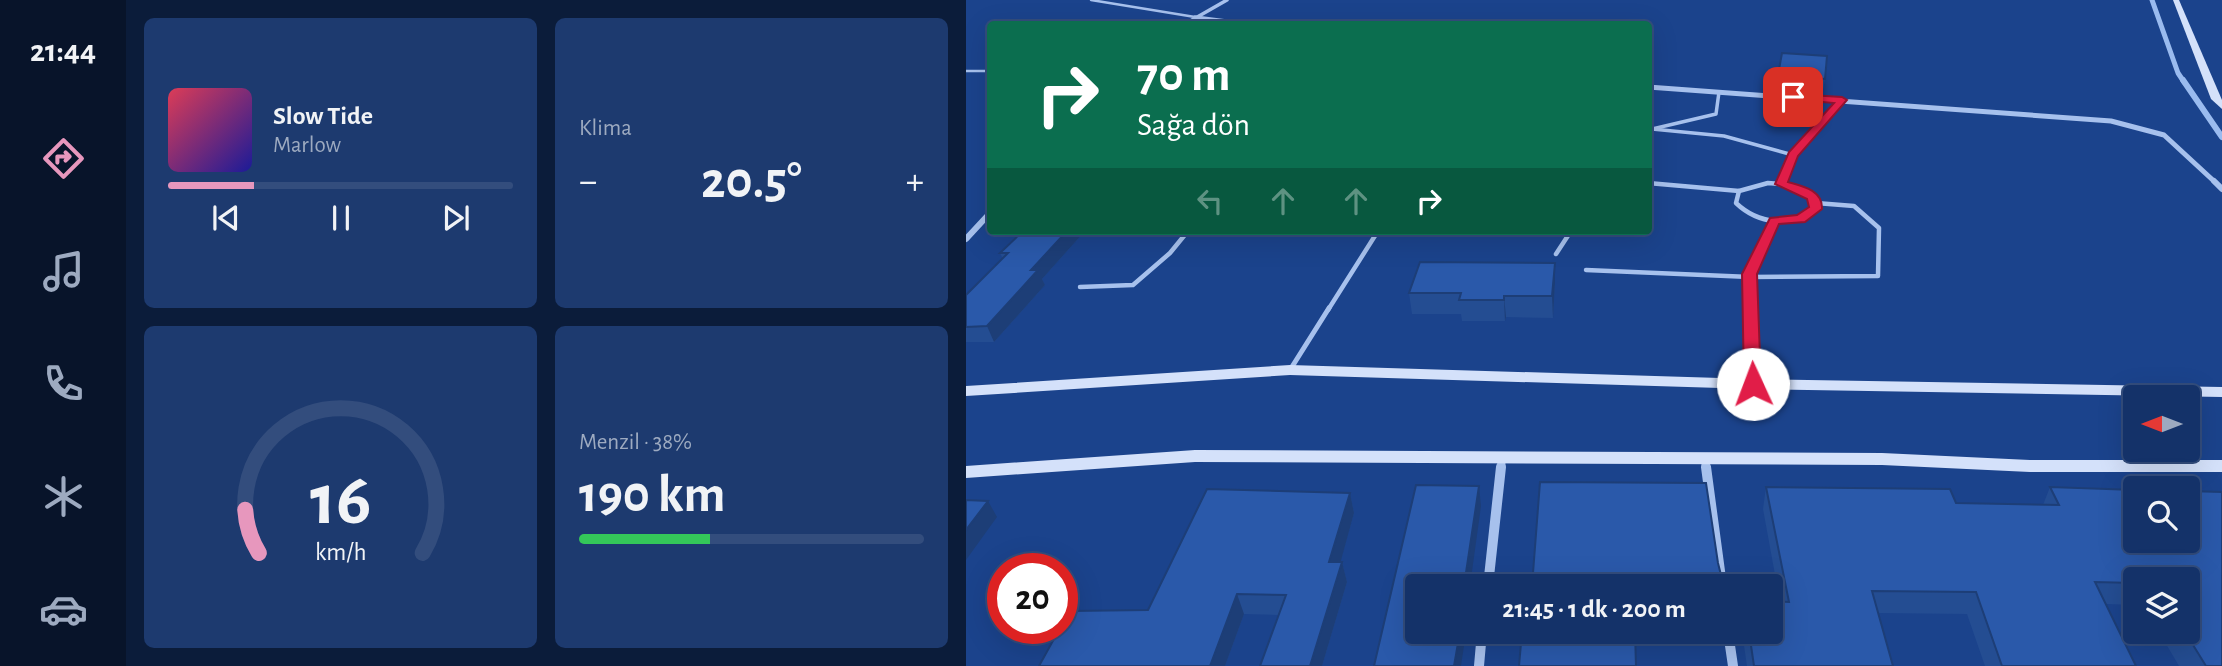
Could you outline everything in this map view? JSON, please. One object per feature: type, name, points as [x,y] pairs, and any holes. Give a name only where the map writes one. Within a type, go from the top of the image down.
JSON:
[{"type":"main road","points":[[2176,0],[2216,99],[2222,106]]},
{"type":"main road","points":[[966,391],[1290,370],[1753,384],[2222,392]]},
{"type":"main road","points":[[966,472],[1195,456],[1705,460],[1882,458],[2030,466],[2222,466]]},
{"type":"street","points":[[1189,21],[1227,0]]},
{"type":"street","points":[[1195,17],[1234,21]]},
{"type":"street","points":[[1652,87],[2111,121],[2164,135],[2222,189]]},
{"type":"street","points":[[966,239],[987,216]]},
{"type":"street","points":[[1489,574],[1502,457]]},
{"type":"street","points":[[1705,460],[1720,574]]},
{"type":"street","points":[[1479,666],[1481,644]]},
{"type":"street","points":[[1730,644],[1733,666]]},
{"type":"lane","points":[[1091,0],[1195,17]]},
{"type":"lane","points":[[966,71],[987,71]]},
{"type":"lane","points":[[1652,130],[1716,114],[1719,92]]},
{"type":"lane","points":[[1781,184],[1793,155],[1842,100]]},
{"type":"lane","points":[[1652,130],[1694,130],[1761,143],[1793,155]]},
{"type":"lane","points":[[1587,270],[1750,277],[1878,276],[1879,229],[1854,206],[1816,203],[1804,191],[1781,184],[1756,184],[1739,191],[1652,183]]},
{"type":"lane","points":[[1739,191],[1736,203],[1741,209],[1774,221],[1788,221],[1810,215],[1816,209],[1816,203]]},
{"type":"lane","points":[[1753,384],[1750,277],[1774,221]]},
{"type":"lane","points":[[1080,287],[1133,285],[1170,253],[1185,235]]},
{"type":"lane","points":[[1290,370],[1375,235]]},
{"type":"lane","points":[[1556,254],[1568,235]]},
{"type":"building","points":[[1782,53],[1827,56],[1825,79],[1778,75]]},
{"type":"building","points":[[1019,235],[1063,235],[1031,270],[1038,270],[987,326],[966,327],[966,295],[1008,253],[1000,253]]},
{"type":"building","points":[[1420,262],[1555,263],[1552,296],[1459,300],[1461,293],[1409,293]]},
{"type":"building","points":[[1540,482],[1706,483],[1721,574],[1533,574]]},
{"type":"building","points":[[1416,485],[1479,486],[1466,574],[1405,574],[1405,644],[1458,644],[1454,666],[1374,666]]},
{"type":"building","points":[[1766,487],[1950,489],[1956,503],[2059,505],[2050,487],[2123,490],[2123,553],[2200,553],[2200,491],[2222,492],[2222,666],[2206,666],[2192,644],[2200,644],[2200,567],[2123,567],[2123,583],[2095,582],[2136,666],[2002,666],[1976,592],[1872,591],[1893,666],[1754,666],[1751,644],[1783,644],[1783,602],[1789,602]]},
{"type":"building","points":[[1207,489],[1350,493],[1329,562],[1342,562],[1310,666],[1260,666],[1286,595],[1237,594],[1210,666],[1039,666],[1051,644],[1078,644],[1078,611],[1148,610]]},
{"type":"building","points":[[966,500],[988,501],[966,530]]},
{"type":"building","points":[[1521,644],[1635,644],[1636,666],[1519,666]]},
{"type":"waterway","points":[[2152,0],[2178,73],[2184,82]]},
{"type":"waterway","points":[[2183,80],[2222,137]]},
{"type":"route","points":[[1753,384],[1750,274],[1774,221],[1801,219],[1816,209],[1816,203],[1804,191],[1781,184],[1793,155],[1842,100],[1793,97]]}]
